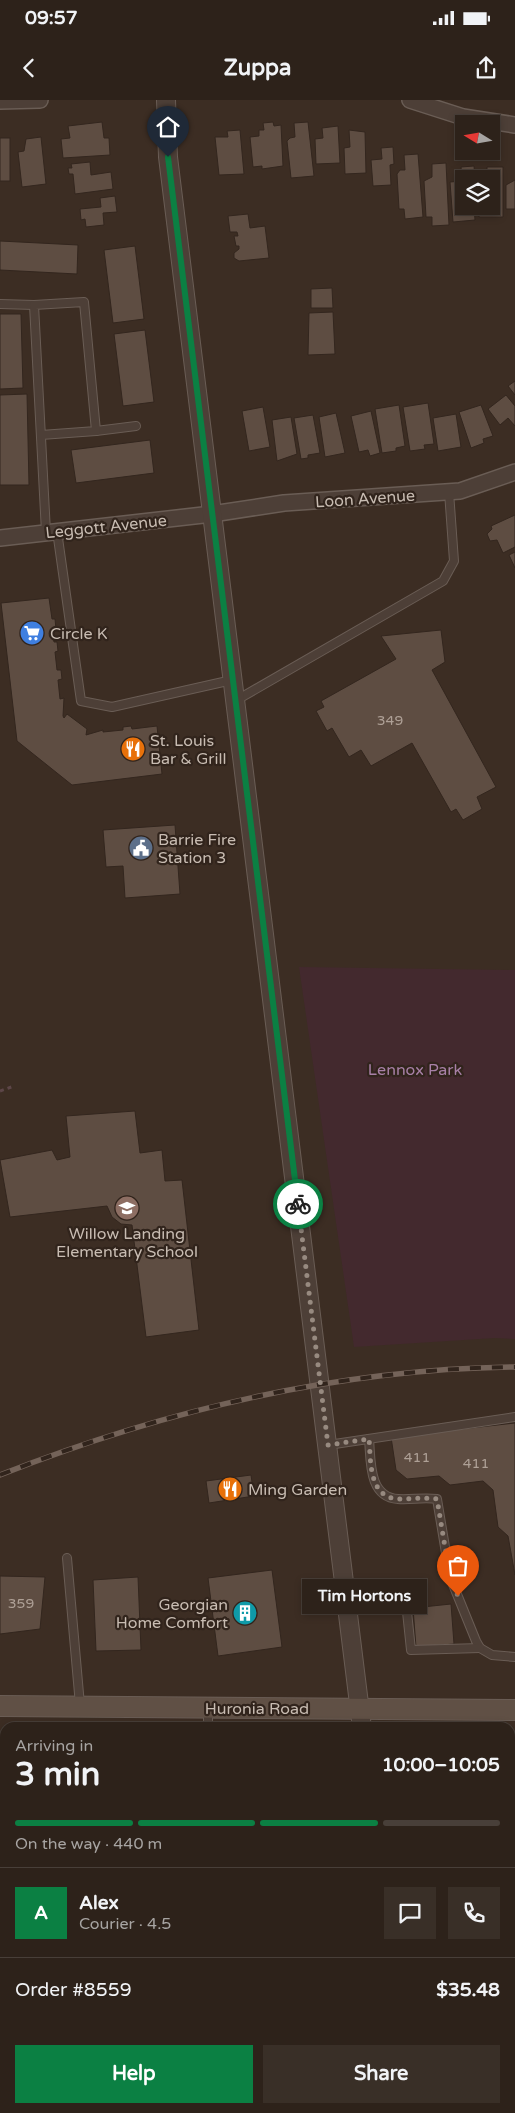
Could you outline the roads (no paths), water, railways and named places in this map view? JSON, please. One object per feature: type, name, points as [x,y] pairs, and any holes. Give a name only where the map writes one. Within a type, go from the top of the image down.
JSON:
[{"type":"main road","name":"Huronia Road","points":[[0,1706],[80,1707],[208,1718],[361,1718],[515,1710]]},
{"type":"street","points":[[0,101],[40,100]]},
{"type":"street","points":[[166,100],[168,157],[361,1718]]},
{"type":"street","points":[[410,100],[463,117],[515,125]]},
{"type":"street","name":"Loon Avenue","points":[[212,514],[284,503],[460,491],[515,472]]},
{"type":"street","name":"Leggott Avenue","points":[[0,538],[212,514]]},
{"type":"lane","points":[[0,304],[34,305],[84,302],[96,432]]},
{"type":"lane","points":[[34,305],[41,435],[52,532],[80,701],[112,707],[232,680]]},
{"type":"lane","points":[[41,435],[96,432],[136,426]]},
{"type":"lane","points":[[235,701],[443,581],[454,561],[449,492]]},
{"type":"lane","points":[[328,1445],[515,1417]]},
{"type":"lane","points":[[369,1439],[373,1480],[381,1492],[396,1499],[425,1497],[437,1499],[450,1577],[480,1648]]},
{"type":"lane","points":[[67,1558],[80,1707]]},
{"type":"lane","points":[[404,1583],[411,1650],[480,1648],[492,1655],[515,1657]]},
{"type":"railway","points":[[0,1475],[125,1431],[253,1397],[383,1376],[515,1367]]},
{"type":"place","name":"Circle K","points":[[32,633]]},
{"type":"place","name":"St. Louis Bar & Grill","points":[[133,749]]},
{"type":"place","name":"Barrie Fire Station 3","points":[[141,848]]},
{"type":"place","name":"Willow Landing Elementary School","points":[[127,1208]]},
{"type":"place","name":"Ming Garden","points":[[230,1489]]},
{"type":"place","name":"Tim Hortons","points":[[458,1596]]},
{"type":"place","name":"Georgian Home Comfort","points":[[245,1613]]},
{"type":"park label","name":"Lennox Park","points":[[415,1069]]}]
